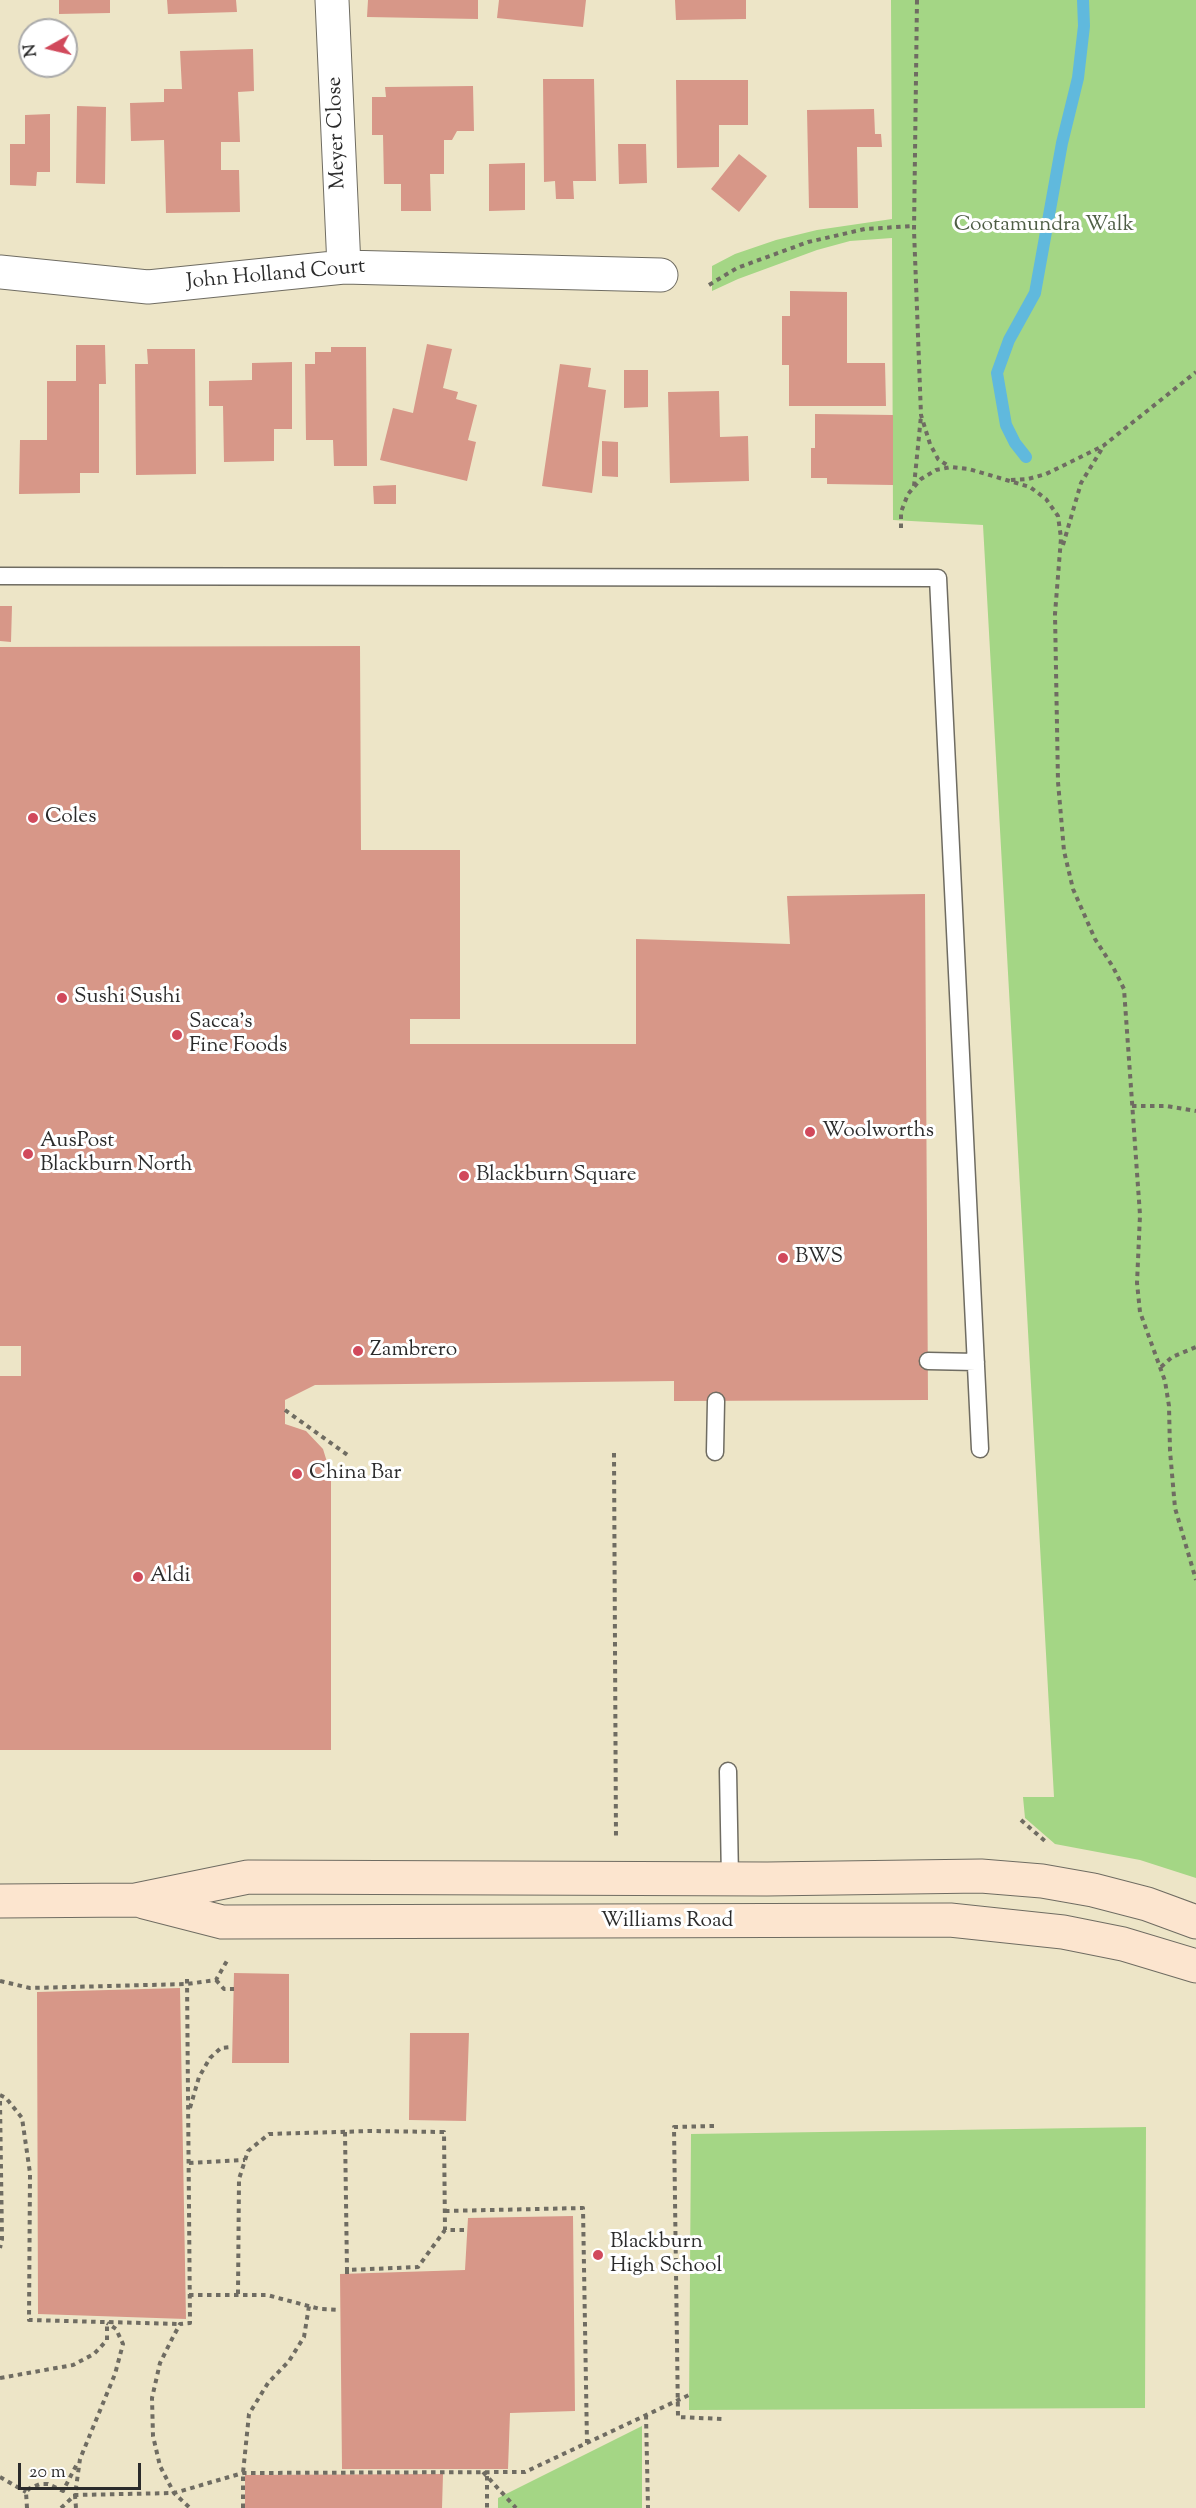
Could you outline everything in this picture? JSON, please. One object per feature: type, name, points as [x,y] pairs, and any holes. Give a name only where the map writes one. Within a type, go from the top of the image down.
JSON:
[{"type":"main road","name":"Williams Road","points":[[0,1901],[136,1900],[248,1877],[730,1879],[981,1876],[1042,1881],[1093,1890],[1147,1904],[1196,1922]]},
{"type":"main road","points":[[527,1878],[528,1923]]},
{"type":"main road","points":[[354,1879],[354,1923]]},
{"type":"main road","points":[[677,1921],[730,1879]]},
{"type":"main road","name":"Williams Road","points":[[136,1900],[222,1922],[528,1923],[950,1920],[1005,1924],[1063,1932],[1123,1944],[1196,1966]]},
{"type":"street","name":"Meyer Close","points":[[332,0],[344,267]]},
{"type":"street","name":"John Holland Court","points":[[0,272],[148,287],[344,267],[661,275]]},
{"type":"lane","points":[[0,576],[938,578],[980,1449]]},
{"type":"lane","points":[[928,1361],[976,1362]]},
{"type":"lane","points":[[715,1452],[716,1401]]},
{"type":"lane","points":[[728,1771],[730,1879]]},
{"type":"path","points":[[914,487],[921,415],[914,226],[917,0]]},
{"type":"path","points":[[709,285],[737,268],[808,242],[865,229],[914,226]]},
{"type":"path","points":[[1007,480],[1028,479],[1046,474],[1103,446],[1196,372]]},
{"type":"path","points":[[921,415],[930,444],[938,459],[951,467]]},
{"type":"path","points":[[1060,553],[1082,483],[1103,446]]},
{"type":"path","points":[[901,528],[901,512],[921,478],[936,470],[951,467],[969,469],[1030,487],[1046,499],[1058,516],[1060,553],[1056,614],[1058,782],[1064,851],[1073,889],[1095,939],[1124,989],[1140,1215],[1137,1282],[1140,1312],[1161,1368],[1169,1406],[1175,1508],[1196,1580]]},
{"type":"path","points":[[1132,1106],[1166,1106],[1196,1111]]},
{"type":"path","points":[[1161,1368],[1172,1357],[1196,1347]]},
{"type":"path","points":[[285,1410],[350,1456]]},
{"type":"path","points":[[614,1453],[616,1842]]},
{"type":"path","points":[[1021,1820],[1051,1846]]},
{"type":"path","points":[[216,1980],[230,1955]]},
{"type":"path","points":[[0,1981],[30,1988],[216,1980]]},
{"type":"path","points":[[216,1980],[224,1989],[234,1989]]},
{"type":"path","points":[[0,2095],[6,2098],[22,2118],[30,2173],[29,2320],[190,2323],[187,1982]]},
{"type":"path","points":[[188,2112],[199,2077],[210,2058],[221,2048],[232,2047]]},
{"type":"path","points":[[0,2101],[2,2239],[0,2248]]},
{"type":"path","points":[[714,2126],[674,2127],[678,2417],[723,2419]]},
{"type":"path","points":[[238,2294],[239,2180],[248,2151],[269,2134],[371,2131],[444,2132],[445,2230],[418,2267],[347,2272],[345,2132]]},
{"type":"path","points":[[189,2163],[245,2160]]},
{"type":"path","points":[[445,2211],[582,2208],[587,2443]]},
{"type":"path","points":[[445,2230],[466,2230]]},
{"type":"path","points":[[189,2295],[267,2295],[309,2307],[340,2310]]},
{"type":"path","points":[[243,2508],[243,2473],[249,2414],[268,2383],[290,2361],[304,2337],[309,2307]]},
{"type":"path","points":[[0,2378],[73,2366],[94,2354],[107,2340],[107,2322]]},
{"type":"path","points":[[60,2491],[63,2491],[80,2459],[115,2374],[123,2344],[116,2329],[107,2322]]},
{"type":"path","points":[[180,2324],[160,2362],[152,2398],[153,2436],[160,2466],[174,2493],[190,2508]]},
{"type":"path","points":[[62,2506],[75,2495],[174,2493],[243,2473],[525,2472],[689,2395]]},
{"type":"path","points":[[646,2415],[648,2508]]},
{"type":"path","points":[[76,2508],[75,2495],[80,2459]]},
{"type":"path","points":[[482,2472],[516,2508]]},
{"type":"path","points":[[487,2476],[487,2508]]},
{"type":"path","points":[[0,2477],[26,2492]]},
{"type":"path","points":[[26,2492],[40,2484],[48,2484],[60,2491]]},
{"type":"path","points":[[60,2491],[62,2506]]},
{"type":"path","points":[[26,2492],[27,2508]]},
{"type":"green space","name":"Cootamundra Walk","points":[[891,0],[1196,0],[1196,1878],[1140,1860],[1055,1844],[1025,1818],[1023,1797],[1054,1797],[983,525],[893,520],[892,238],[850,241],[817,250],[712,291],[712,266],[735,254],[776,240],[817,230],[892,219]]},
{"type":"green space","points":[[1146,2127],[1145,2408],[689,2410],[691,2134]]},
{"type":"green space","points":[[642,2426],[642,2508],[498,2508],[498,2498]]},
{"type":"building","points":[[59,0],[110,0],[110,13],[59,14]]},
{"type":"building","points":[[167,0],[236,0],[237,12],[168,14]]},
{"type":"building","points":[[368,0],[478,0],[478,19],[367,17]]},
{"type":"building","points":[[499,0],[586,0],[583,27],[497,18]]},
{"type":"building","points":[[675,0],[746,0],[746,19],[676,20]]},
{"type":"building","points":[[253,49],[254,91],[238,92],[240,142],[221,142],[221,170],[239,170],[240,212],[166,213],[164,140],[131,141],[130,103],[164,102],[164,89],[182,89],[180,51]]},
{"type":"building","points":[[543,79],[594,79],[596,181],[573,181],[574,199],[556,199],[555,181],[544,182]]},
{"type":"building","points":[[676,80],[748,80],[748,125],[719,125],[719,167],[677,168]]},
{"type":"building","points":[[473,86],[474,131],[457,131],[452,140],[444,140],[444,174],[430,174],[431,211],[401,211],[401,184],[384,184],[383,135],[372,135],[372,97],[386,97],[385,87]]},
{"type":"building","points":[[77,106],[106,107],[105,184],[76,183]]},
{"type":"building","points":[[874,109],[875,134],[881,134],[882,147],[857,147],[858,208],[809,208],[807,110]]},
{"type":"building","points":[[50,114],[50,172],[37,172],[36,186],[10,185],[10,144],[25,144],[25,115]]},
{"type":"building","points":[[618,144],[646,144],[647,183],[619,184]]},
{"type":"building","points":[[739,154],[767,176],[739,212],[711,189]]},
{"type":"building","points":[[525,163],[525,210],[489,211],[489,164]]},
{"type":"building","points":[[790,291],[847,292],[847,363],[885,363],[886,406],[789,406],[789,365],[782,365],[782,316],[790,316]]},
{"type":"building","points":[[427,344],[452,349],[443,388],[458,392],[456,399],[477,405],[468,440],[476,442],[467,481],[380,460],[393,408],[413,413]]},
{"type":"building","points":[[76,345],[105,345],[106,384],[99,384],[99,473],[80,473],[80,493],[19,494],[20,440],[47,440],[47,381],[76,381]]},
{"type":"building","points":[[331,347],[366,347],[367,466],[334,466],[333,440],[306,440],[305,364],[315,364],[315,352],[331,352]]},
{"type":"building","points":[[147,349],[195,349],[196,474],[136,475],[135,364],[148,364]]},
{"type":"building","points":[[292,362],[292,429],[274,429],[274,461],[224,462],[223,406],[209,406],[209,381],[252,380],[252,363]]},
{"type":"building","points":[[560,364],[591,368],[588,387],[606,390],[592,493],[542,486]]},
{"type":"building","points":[[624,370],[648,370],[648,407],[624,408]]},
{"type":"building","points":[[719,391],[720,437],[748,436],[749,481],[670,483],[668,392]]},
{"type":"building","points":[[815,414],[893,415],[893,485],[827,484],[827,478],[811,478],[811,448],[815,448]]},
{"type":"building","points":[[602,441],[618,442],[618,477],[602,476]]},
{"type":"building","points":[[396,485],[396,504],[374,504],[373,486]]},
{"type":"building","points":[[0,606],[12,606],[11,642],[0,641]]},
{"type":"building","name":"Blackburn Square","points":[[360,646],[361,850],[460,850],[460,1019],[410,1019],[410,1044],[636,1044],[636,939],[790,944],[787,896],[925,894],[928,1400],[674,1401],[674,1381],[315,1385],[285,1400],[285,1424],[306,1431],[323,1449],[331,1475],[331,1750],[0,1750],[0,1376],[21,1376],[21,1346],[0,1346],[0,647]]},
{"type":"building","points":[[234,1973],[289,1974],[289,2063],[232,2063]]},
{"type":"building","points":[[180,1988],[186,2319],[38,2314],[37,1992]]},
{"type":"building","points":[[410,2033],[469,2033],[466,2121],[409,2120]]},
{"type":"building","points":[[573,2216],[575,2411],[510,2413],[508,2469],[342,2469],[340,2274],[465,2270],[468,2218]]},
{"type":"building","points":[[443,2474],[442,2508],[245,2508],[245,2475]]},
{"type":"waterway","points":[[1026,457],[1015,443],[1006,425],[997,373],[1009,340],[1035,293],[1062,143],[1078,78],[1084,26],[1083,0]]},
{"type":"place","name":"Coles","points":[[33,818]]},
{"type":"place","name":"Sushi Sushi","points":[[62,998]]},
{"type":"place","name":"Sacca's Fine Foods","points":[[177,1035]]},
{"type":"place","name":"Woolworths","points":[[810,1132]]},
{"type":"place","name":"AusPost Blackburn North","points":[[28,1154]]},
{"type":"place","name":"Blackburn Square","points":[[464,1176]]},
{"type":"place","name":"BWS","points":[[783,1258]]},
{"type":"place","name":"Zambrero","points":[[358,1351]]},
{"type":"place","name":"China Bar","points":[[297,1474]]},
{"type":"place","name":"Aldi","points":[[138,1577]]},
{"type":"place","name":"Blackburn High School","points":[[598,2255]]}]
